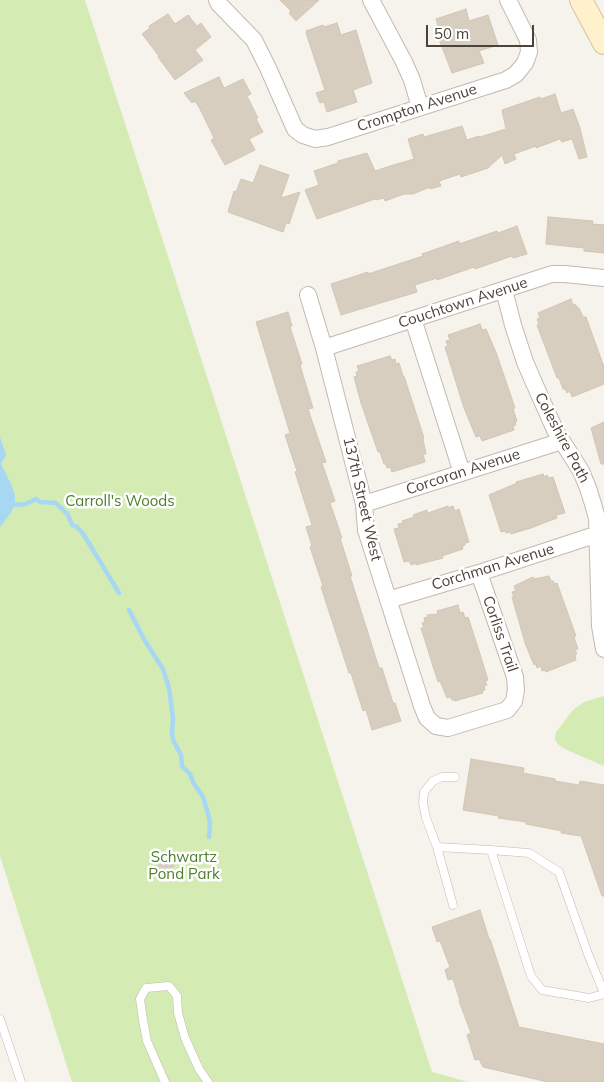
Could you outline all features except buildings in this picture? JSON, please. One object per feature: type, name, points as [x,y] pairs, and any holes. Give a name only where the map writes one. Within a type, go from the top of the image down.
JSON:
[{"type":"street","name":"Crompton Avenue","points":[[217,0],[254,40],[294,129],[315,139],[328,137],[506,80],[516,74],[525,63],[529,52],[528,40],[508,0]]},
{"type":"street","points":[[371,0],[404,62],[412,80],[420,107]]},
{"type":"street","points":[[581,0],[604,43]]},
{"type":"street","name":"Couchtown Avenue","points":[[324,348],[552,274],[604,278]]},
{"type":"street","name":"Coleshire Path","points":[[504,290],[525,362],[555,430],[581,471],[597,518],[600,626],[604,649]]},
{"type":"street","name":"137th Street West","points":[[308,295],[324,348],[364,504],[366,530],[422,706],[427,718],[436,726]]},
{"type":"street","points":[[413,319],[462,473]]},
{"type":"street","name":"Corcoran Avenue","points":[[364,504],[562,441]]},
{"type":"street","name":"Corchman Avenue","points":[[388,600],[479,573],[598,534]]},
{"type":"street","name":"Corliss Trail","points":[[436,726],[448,728],[498,713],[507,710],[514,701],[516,690],[515,677],[479,573]]},
{"type":"lane","points":[[453,905],[437,846],[422,803],[424,792],[433,781],[442,777],[455,777]]},
{"type":"lane","points":[[437,846],[491,850],[529,853],[559,872],[604,993],[589,998],[542,990],[531,976],[491,850]]},
{"type":"lane","points":[[165,1082],[148,1041],[142,1020],[140,999],[146,988],[169,986],[177,996],[178,1013],[185,1038],[199,1069],[208,1082]]},
{"type":"lane","points":[[0,1019],[21,1082]]},
{"type":"green space","points":[[0,0],[85,0],[432,1072],[468,1082],[72,1082],[0,856]]},
{"type":"green space","points":[[604,696],[604,766],[560,746],[556,742],[555,737],[556,732],[573,710],[584,702]]},
{"type":"water","points":[[0,437],[6,455],[1,464],[15,495],[15,505],[0,527]]},
{"type":"waterway","points":[[15,505],[26,504],[36,499],[40,502],[56,503],[68,515],[72,525],[77,527],[84,535],[119,593]]},
{"type":"waterway","points":[[129,610],[145,641],[163,669],[169,688],[173,719],[173,740],[181,755],[182,766],[190,774],[203,797],[209,817],[209,837]]},
{"type":"park label","name":"Carroll's Woods","points":[[120,501]]},
{"type":"park label","name":"Schwartz Pond Park","points":[[184,866]]}]
